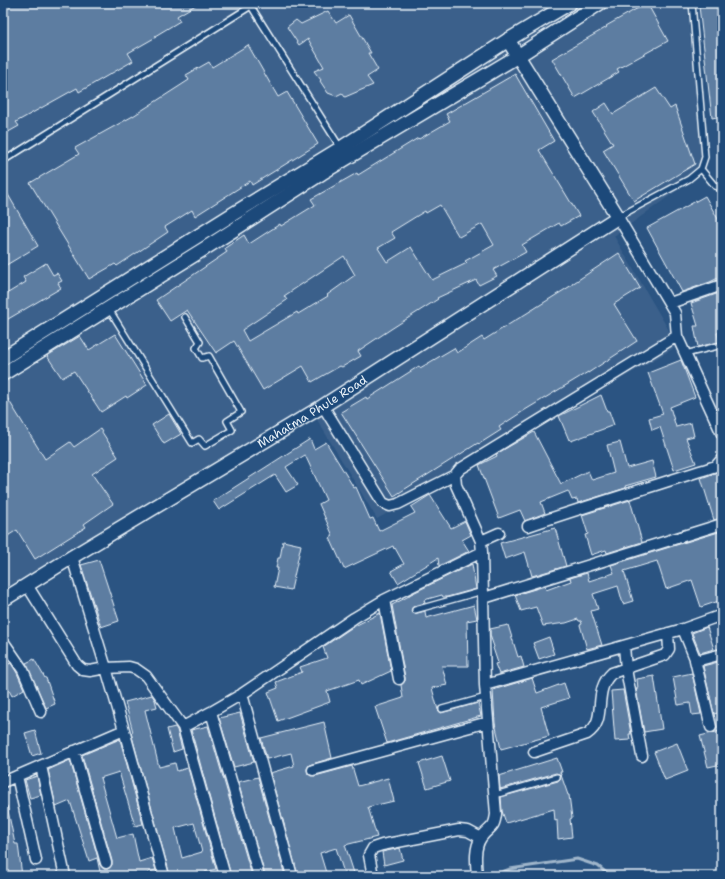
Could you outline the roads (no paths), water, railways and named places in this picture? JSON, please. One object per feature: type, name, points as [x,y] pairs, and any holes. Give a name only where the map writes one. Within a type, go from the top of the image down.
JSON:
[{"type":"street","points":[[3,358],[226,218],[341,148],[508,40],[570,3]]},
{"type":"street","points":[[3,373],[322,173],[518,56],[600,3]]},
{"type":"street","points":[[508,40],[670,303],[675,313],[677,336],[722,434]]},
{"type":"street","name":"Mahatma Phule Road","points":[[3,600],[323,406],[618,217]]},
{"type":"street","points":[[670,303],[722,285]]},
{"type":"street","points":[[323,406],[384,503],[390,506],[398,504],[455,475],[460,469],[677,336]]},
{"type":"street","points":[[528,526],[716,466],[722,459]]},
{"type":"street","points":[[455,475],[456,485],[481,541],[484,595],[486,697],[496,814],[495,824],[481,838],[476,855],[476,876]]},
{"type":"street","points":[[484,595],[722,524]]},
{"type":"street","points":[[481,541],[499,533]]},
{"type":"street","points":[[182,727],[242,694],[354,618],[384,600],[482,552]]},
{"type":"street","points":[[72,557],[124,730],[164,876]]},
{"type":"street","points":[[27,585],[78,666],[83,670],[90,671],[106,668],[130,667],[136,669],[146,676],[182,727],[225,876]]},
{"type":"street","points":[[384,600],[399,679]]},
{"type":"street","points":[[486,685],[683,630],[722,615]]},
{"type":"street","points":[[683,630],[695,660],[711,728]]},
{"type":"street","points":[[534,752],[587,734],[594,730],[597,723],[602,687],[606,679],[612,673],[665,655],[669,649],[668,633]]},
{"type":"street","points":[[3,641],[23,670],[41,712]]},
{"type":"street","points":[[624,646],[626,668],[642,756]]},
{"type":"street","points":[[695,660],[722,654]]},
{"type":"street","points":[[242,694],[292,876]]},
{"type":"street","points":[[211,712],[259,876]]},
{"type":"street","points":[[312,770],[488,722]]},
{"type":"street","points":[[3,782],[124,730]]},
{"type":"street","points":[[74,751],[106,863]]},
{"type":"street","points":[[41,766],[65,876]]},
{"type":"street","points":[[17,776],[36,860]]},
{"type":"street","points":[[373,876],[369,855],[373,848],[459,830],[481,838]]},
{"type":"lane","points":[[618,217],[689,179],[701,169],[705,157],[692,3]]},
{"type":"lane","points":[[3,161],[250,5],[341,148]]},
{"type":"lane","points":[[701,169],[716,186],[722,189]]},
{"type":"lane","points":[[108,308],[192,443],[200,439],[205,446],[232,430],[227,421],[240,412],[209,356],[202,358],[196,348],[200,342],[185,317]]},
{"type":"lane","points":[[685,354],[722,345]]},
{"type":"lane","points":[[415,610],[484,595]]},
{"type":"lane","points":[[442,708],[486,697]]},
{"type":"lane","points":[[495,795],[557,777]]},
{"type":"waterway","points":[[492,876],[510,869],[577,859],[598,866],[610,876]]}]
